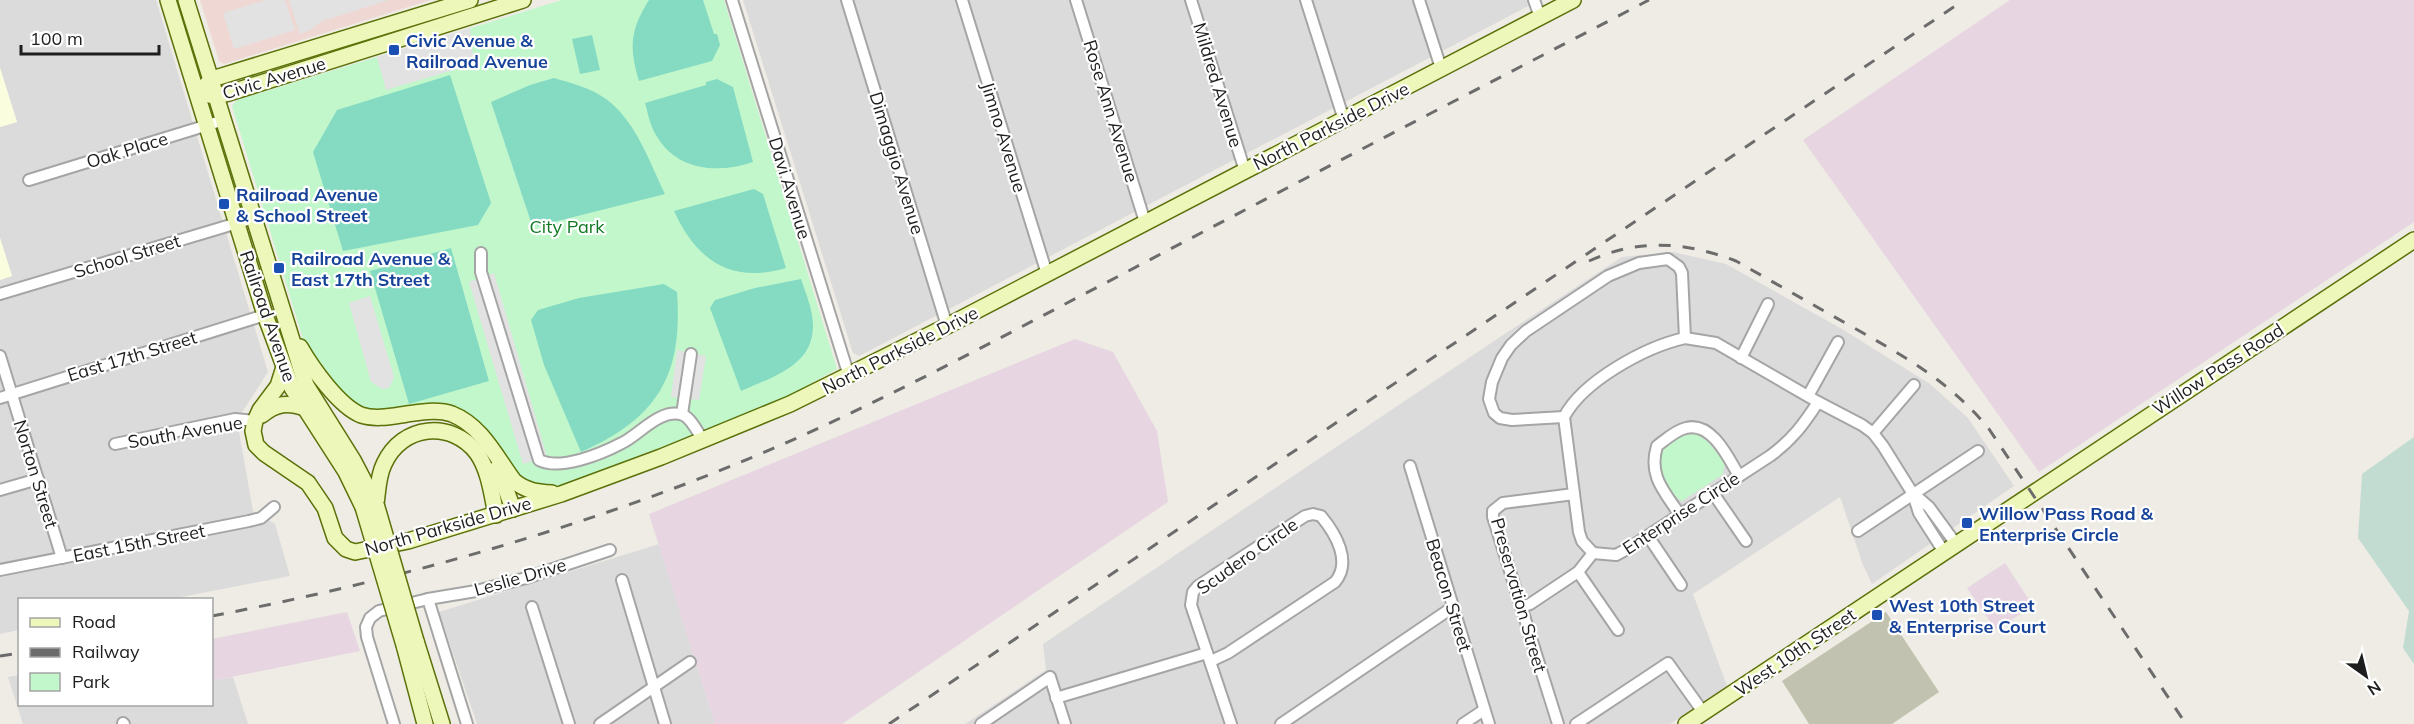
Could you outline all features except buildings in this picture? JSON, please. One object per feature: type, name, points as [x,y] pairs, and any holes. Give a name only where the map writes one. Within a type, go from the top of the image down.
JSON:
[{"type":"main road","name":"Railroad Avenue","points":[[168,0],[265,315],[292,388],[369,506]]},
{"type":"main road","name":"Railroad Avenue","points":[[186,0],[306,385],[353,460],[410,643],[442,724]]},
{"type":"main road","name":"Civic Avenue","points":[[198,94],[212,79],[464,5],[523,0]]},
{"type":"main road","name":"North Parkside Drive","points":[[255,421],[253,431],[256,445],[308,483],[325,508],[335,538],[350,551],[355,552],[408,541],[561,494],[790,405],[947,326],[1573,0]]},
{"type":"main road","name":"Civic Avenue","points":[[198,94],[217,96],[464,5]]},
{"type":"main road","name":"Willow Pass Road","points":[[2023,499],[2414,240]]},
{"type":"main road","points":[[285,317],[312,366],[350,408],[362,415],[375,417],[437,411],[451,414],[478,431],[521,487],[531,491],[561,494]]},
{"type":"main road","points":[[255,421],[260,410],[278,386],[284,367]]},
{"type":"main road","points":[[255,421],[279,405],[296,405],[305,408]]},
{"type":"main road","points":[[369,506],[381,471],[393,450],[408,437],[430,430],[440,430],[458,436],[479,455],[484,465],[496,514]]},
{"type":"main road","points":[[494,454],[513,509]]},
{"type":"main road","name":"West 10th Street","points":[[1686,724],[2023,499]]},
{"type":"main road","name":"Railroad Avenue","points":[[410,643],[424,724]]},
{"type":"street","name":"Davi Avenue","points":[[732,0],[849,376]]},
{"type":"street","name":"Dimaggio Avenue","points":[[847,0],[947,326]]},
{"type":"street","name":"Jimno Avenue","points":[[962,0],[1047,274]]},
{"type":"street","name":"Rose Ann Avenue","points":[[1076,0],[1145,222]]},
{"type":"street","name":"Mildred Avenue","points":[[1191,0],[1245,171]]},
{"type":"street","points":[[1306,0],[1344,120]]},
{"type":"street","points":[[1419,0],[1441,68]]},
{"type":"street","points":[[1534,0],[1540,17]]},
{"type":"street","name":"Oak Place","points":[[29,180],[224,120]]},
{"type":"street","name":"School Street","points":[[0,294],[254,218]]},
{"type":"street","points":[[481,253],[481,272],[539,460],[548,465],[586,457],[624,443],[643,428],[667,416],[682,414],[703,440]]},
{"type":"street","points":[[1564,417],[1512,420],[1500,418],[1491,408],[1488,399],[1492,382],[1502,358],[1511,345],[1526,331],[1608,276],[1639,263],[1668,260],[1679,267],[1682,273],[1685,338]]},
{"type":"street","points":[[1741,358],[1768,304]]},
{"type":"street","name":"East 17th Street","points":[[0,398],[265,315]]},
{"type":"street","points":[[1521,607],[1530,604],[1578,572],[1586,565],[1593,553],[1588,549],[1579,532],[1564,417],[1572,403],[1583,391],[1648,349],[1685,338],[1716,343],[1873,433],[1913,494],[1929,507],[1950,548]]},
{"type":"street","points":[[1808,396],[1838,342]]},
{"type":"street","points":[[682,414],[691,354]]},
{"type":"street","name":"Norton Street","points":[[0,356],[62,558]]},
{"type":"street","points":[[1873,433],[1914,385]]},
{"type":"street","name":"Enterprise Circle","points":[[1593,553],[1616,555],[1739,476],[1790,441],[1802,428],[1818,402]]},
{"type":"street","name":"South Avenue","points":[[115,444],[235,419],[255,421]]},
{"type":"street","points":[[1680,515],[1659,484],[1654,471],[1653,459],[1657,446],[1686,428],[1697,428],[1709,434],[1718,443],[1739,476]]},
{"type":"street","points":[[1858,531],[1978,451]]},
{"type":"street","name":"Beacon Street","points":[[1410,466],[1489,724]]},
{"type":"street","points":[[0,490],[38,479]]},
{"type":"street","points":[[1713,493],[1746,541]]},
{"type":"street","name":"Preservation Street","points":[[1558,724],[1493,511],[1503,503],[1574,494]]},
{"type":"street","name":"East 15th Street","points":[[0,570],[249,521],[261,518],[274,507]]},
{"type":"street","name":"Scudero Circle","points":[[1313,514],[1321,516],[1343,556],[1344,566],[1341,575],[1335,582],[1228,653],[1209,657],[1191,605],[1193,592],[1305,516],[1313,514]]},
{"type":"street","points":[[1648,536],[1681,585]]},
{"type":"street","name":"Leslie Drive","points":[[394,724],[366,627],[370,618],[379,611],[428,599],[486,589],[610,550]]},
{"type":"street","points":[[1578,572],[1618,630]]},
{"type":"street","points":[[622,580],[665,724]]},
{"type":"street","points":[[428,599],[466,724]]},
{"type":"street","points":[[532,607],[569,724]]},
{"type":"street","points":[[1281,724],[1453,607]]},
{"type":"street","points":[[1056,698],[1209,657],[1231,724]]},
{"type":"street","points":[[600,724],[690,662]]},
{"type":"street","points":[[1576,724],[1668,663],[1703,712]]},
{"type":"street","points":[[981,724],[1050,677],[1065,724]]},
{"type":"street","points":[[1462,724],[1485,710]]},
{"type":"shaded area","points":[[0,0],[156,0],[268,372],[237,420],[253,511],[275,524],[290,576],[176,598],[18,598],[18,630],[0,634],[0,280],[12,276],[0,238],[0,127],[17,122],[0,68]]},
{"type":"shaded area","points":[[200,0],[431,0],[224,64],[219,61]]},
{"type":"shaded area","points":[[266,0],[285,0],[295,30],[234,49],[223,13]]},
{"type":"shaded area","points":[[289,0],[389,0],[322,21],[300,34]]},
{"type":"shaded area","points":[[743,0],[1540,0],[859,356],[853,353]]},
{"type":"shaded area","points":[[2010,0],[2414,0],[2414,222],[2039,472],[1803,140]]},
{"type":"shaded area","points":[[470,28],[474,64],[386,90],[377,57]]},
{"type":"shaded area","points":[[0,68],[17,122],[0,127]]},
{"type":"shaded area","points":[[0,238],[12,276],[0,280]]},
{"type":"shaded area","points":[[1673,252],[1726,264],[1842,329],[1930,384],[1968,418],[2014,486],[1872,584],[1863,565],[1840,497],[1693,594],[1727,686],[1670,724],[1564,724],[1554,690],[1542,698],[1551,724],[965,724],[1046,670],[1043,644],[1494,341],[1622,257]]},
{"type":"shaded area","points":[[494,273],[547,457],[523,464],[469,282]]},
{"type":"shaded area","points":[[370,296],[394,377],[389,388],[382,389],[371,382],[349,303]]},
{"type":"shaded area","points":[[1075,339],[1113,352],[1157,431],[1168,502],[842,724],[715,724],[649,514]]},
{"type":"shaded area","points":[[677,350],[706,356],[699,400],[671,397]]},
{"type":"shaded area","points":[[2414,437],[2414,664],[2403,648],[2409,611],[2358,538],[2362,474]]},
{"type":"shaded area","points":[[659,544],[715,724],[477,724],[439,612]]},
{"type":"shaded area","points":[[2005,563],[2033,606],[1996,630],[1967,588]]},
{"type":"shaded area","points":[[347,612],[360,651],[213,681],[213,639]]},
{"type":"shaded area","points":[[1886,612],[1939,692],[1892,724],[1809,724],[1782,681]]},
{"type":"shaded area","points":[[18,675],[18,706],[213,706],[213,681],[233,677],[248,724],[23,724],[8,677]]},
{"type":"green space","name":"City Park","points":[[562,0],[724,0],[837,369],[792,394],[725,423],[559,486],[540,487],[521,478],[471,421],[392,413],[363,406],[346,396],[320,367],[304,342],[232,106],[237,100]]},
{"type":"green space","points":[[649,0],[703,0],[720,45],[712,61],[639,81],[633,39],[638,21]]},
{"type":"green space","points":[[592,35],[600,70],[580,74],[572,39]]},
{"type":"green space","points":[[450,75],[491,203],[478,225],[343,251],[313,152],[337,110]]},
{"type":"green space","points":[[554,78],[594,92],[606,99],[626,118],[641,142],[665,194],[538,226],[531,222],[491,102],[530,85]]},
{"type":"green space","points":[[717,79],[733,87],[753,162],[726,168],[686,163],[664,147],[652,128],[645,103],[706,85],[706,82]]},
{"type":"green space","points":[[754,189],[763,194],[786,268],[749,273],[732,270],[718,264],[693,243],[674,211]]},
{"type":"green space","points":[[451,248],[489,381],[409,404],[370,271]]},
{"type":"green space","points":[[801,279],[812,315],[813,331],[809,345],[803,356],[793,365],[741,391],[710,308],[715,300],[755,288]]},
{"type":"green space","points":[[664,284],[677,292],[678,321],[670,370],[660,390],[647,408],[607,439],[581,452],[544,365],[531,320],[538,310],[579,298]]},
{"type":"green space","points":[[1686,433],[1704,439],[1714,448],[1725,465],[1722,475],[1682,501],[1667,486],[1660,463],[1665,447]]},
{"type":"railway","points":[[213,616],[413,571],[480,552],[612,510],[741,462],[837,420],[978,350],[1649,0]]},
{"type":"railway","points":[[889,724],[1964,0]]},
{"type":"railway","points":[[1589,261],[1626,249],[1662,245],[1699,250],[1736,261],[1887,347],[1941,382],[1958,396],[1989,429],[2186,724]]},
{"type":"railway","points":[[0,656],[18,653]]},
{"type":"place","name":"Civic Avenue & Railroad Avenue","points":[[394,50]]},
{"type":"place","name":"Railroad Avenue & School Street","points":[[224,204]]},
{"type":"place","name":"Railroad Avenue & East 17th Street","points":[[279,268]]},
{"type":"place","name":"Willow Pass Road & Enterprise Circle","points":[[1967,523]]},
{"type":"place","name":"West 10th Street & Enterprise Court","points":[[1877,615]]}]
